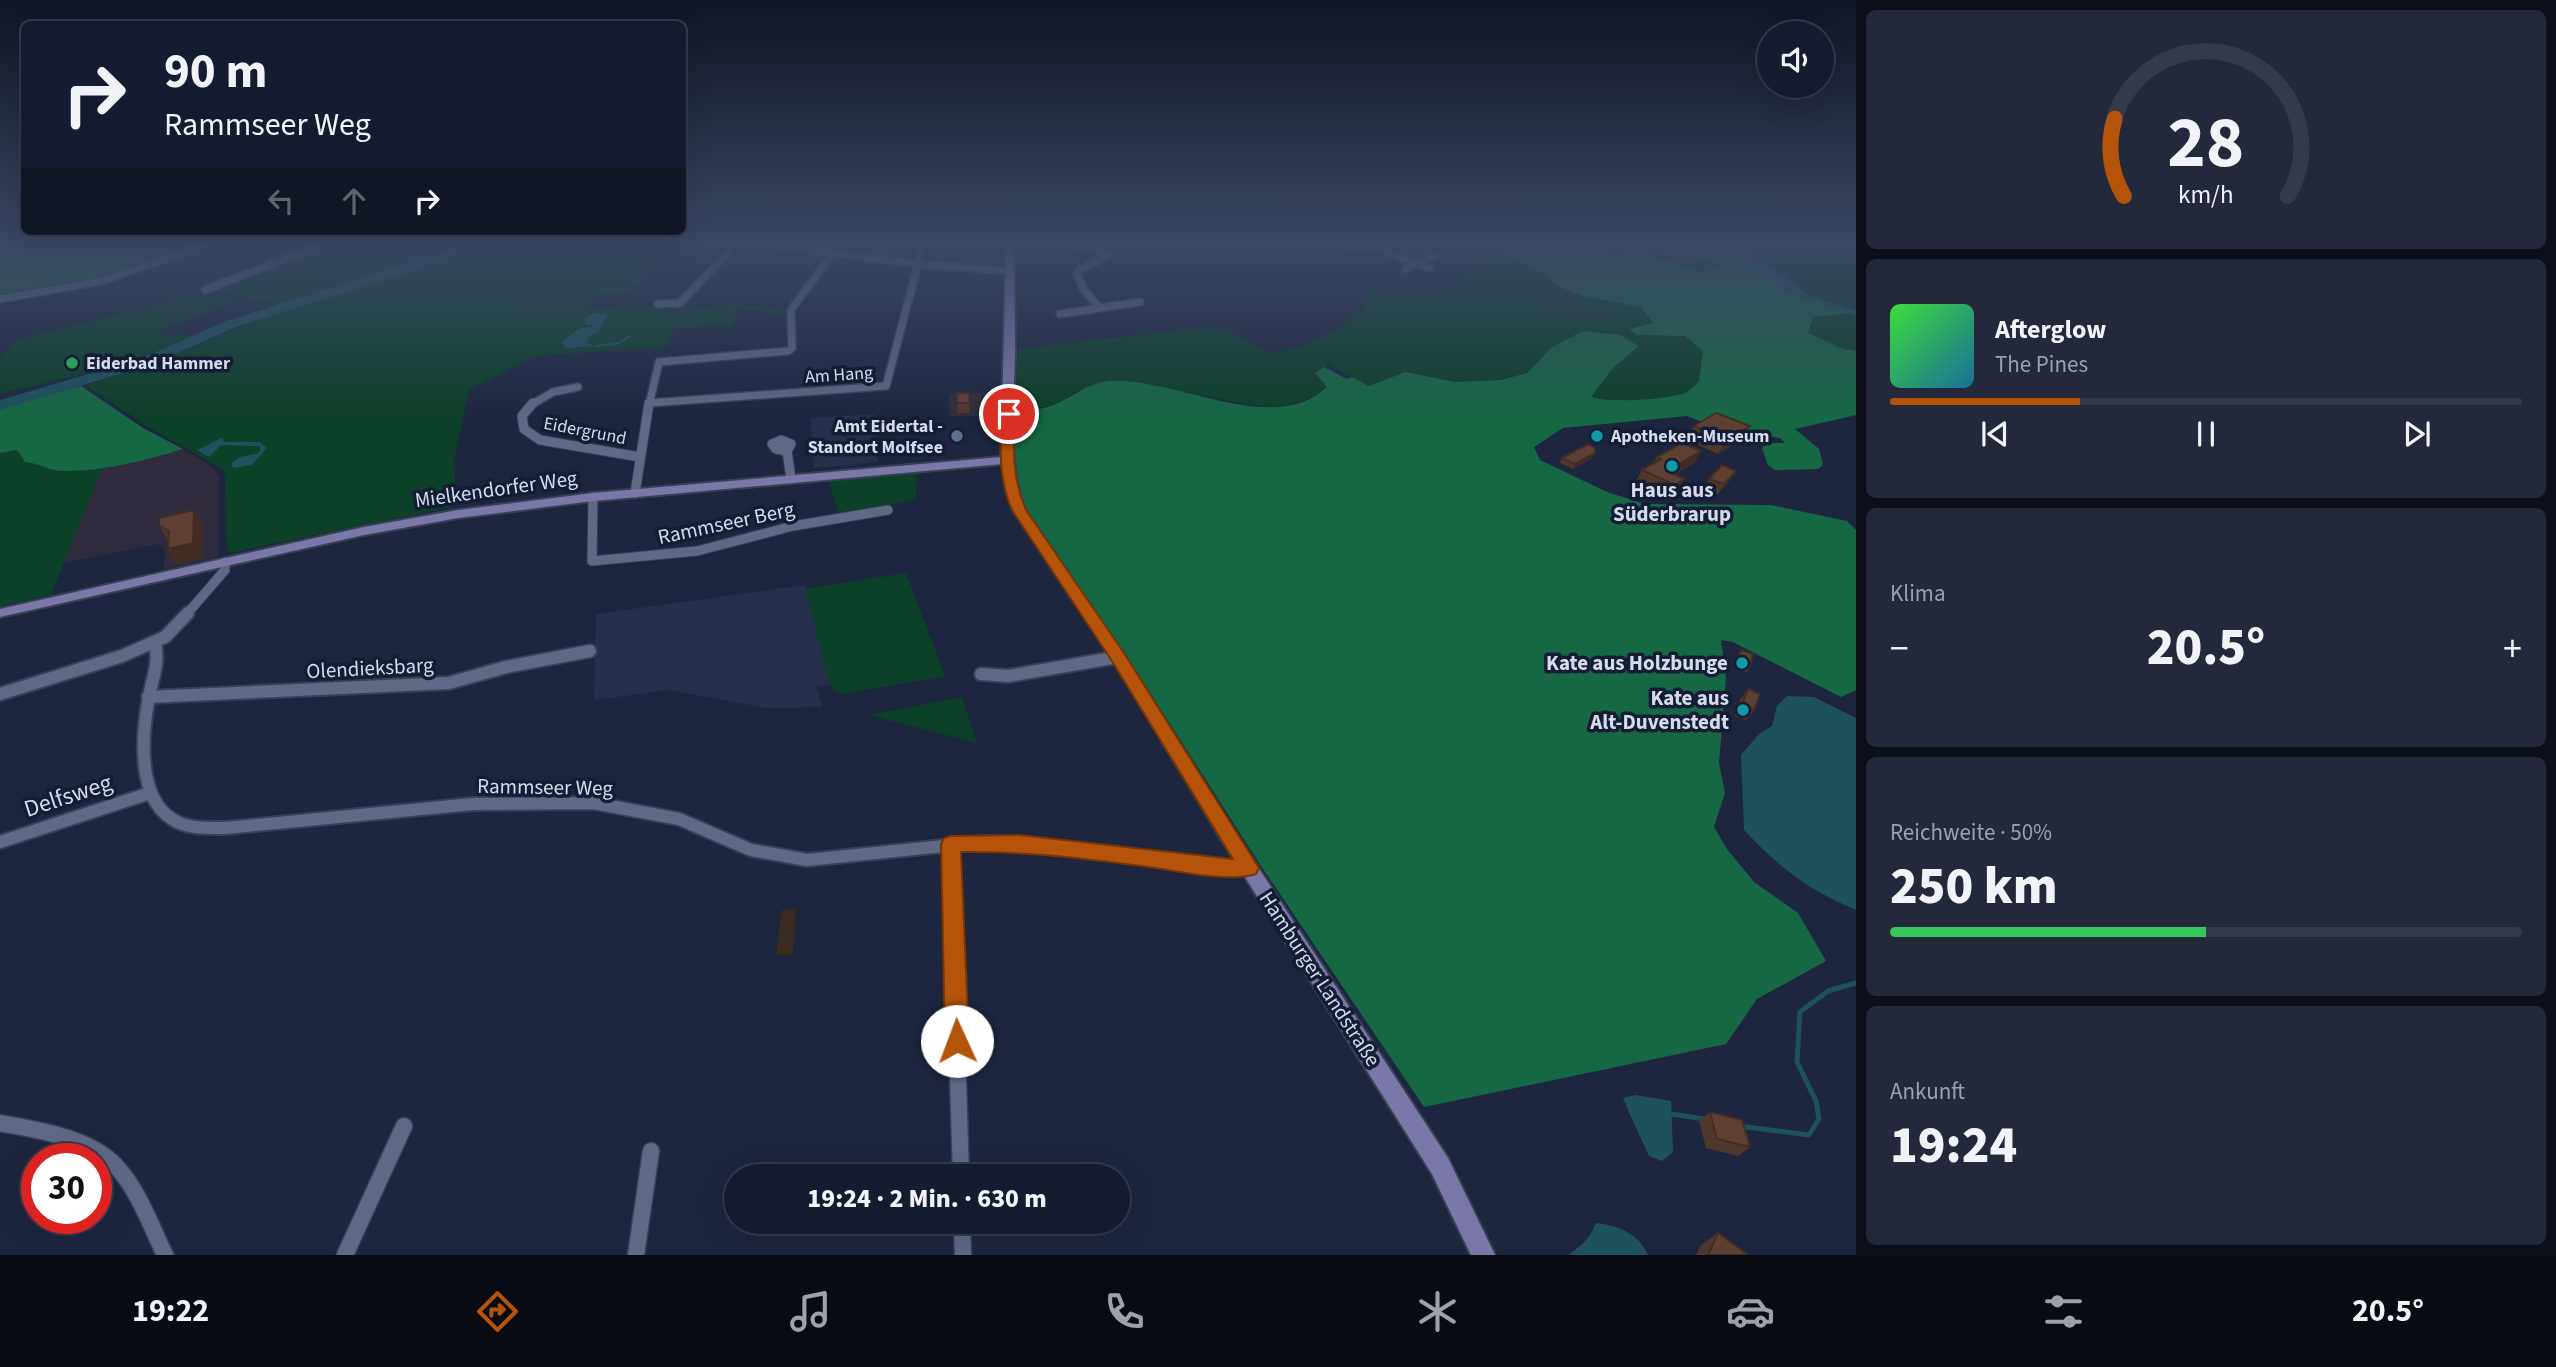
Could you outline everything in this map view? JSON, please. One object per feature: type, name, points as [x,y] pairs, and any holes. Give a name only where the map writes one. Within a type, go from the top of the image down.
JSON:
[{"type":"main road","name":"Hamburger Landstraße","points":[[1009,304],[1010,374],[1006,460],[1012,493],[1019,510],[1118,657],[1440,1166],[1483,1255]]},
{"type":"main road","name":"Mielkendorfer Weg","points":[[0,613],[410,521],[507,506],[1006,460]]},
{"type":"street","points":[[635,494],[649,403],[659,362],[788,351],[792,348],[791,310],[796,304]]},
{"type":"street","name":"Am Hang","points":[[649,403],[886,386],[908,304]]},
{"type":"street","points":[[1096,304],[1099,307]]},
{"type":"street","points":[[1060,314],[1127,304]]},
{"type":"street","name":"Eidergrund","points":[[578,387],[552,391],[533,402],[522,416],[524,429],[540,440],[640,457]]},
{"type":"street","points":[[788,451],[791,479]]},
{"type":"street","name":"Rammseer Berg","points":[[593,497],[592,561],[697,551],[793,526],[888,510]]},
{"type":"street","points":[[0,694],[111,660],[155,643],[175,629],[191,612],[225,570],[225,562]]},
{"type":"street","points":[[150,793],[144,729],[148,697],[159,659],[155,643]]},
{"type":"street","name":"Olendieksbarg","points":[[148,697],[449,683],[506,667],[590,651]]},
{"type":"street","points":[[981,674],[1009,677],[1118,657]]},
{"type":"street","name":"Rammseer Weg","points":[[150,793],[157,807],[167,816],[186,825],[208,828],[473,804],[594,803],[679,819],[751,849],[788,858],[833,859],[951,844],[1020,843],[1213,867],[1249,868]]},
{"type":"street","name":"Delfsweg","points":[[0,842],[150,793]]},
{"type":"street","points":[[951,844],[961,1164]]},
{"type":"street","points":[[0,1123],[52,1132],[113,1162],[141,1206],[165,1255]]},
{"type":"street","points":[[345,1255],[404,1126]]},
{"type":"street","points":[[636,1255],[651,1151]]},
{"type":"street","points":[[962,1234],[963,1255]]},
{"type":"shaded area","points":[[161,304],[231,304],[159,331],[172,336],[180,333],[194,338],[142,359],[0,394],[0,356],[19,339]]},
{"type":"shaded area","points":[[272,304],[590,304],[588,308],[672,304],[677,306],[675,311],[737,304],[791,310],[790,315],[736,309],[733,327],[674,328],[667,347],[535,356],[469,390],[454,461],[457,506],[229,553],[226,540],[225,475],[222,469],[147,426],[88,387],[90,384],[173,356],[272,313],[264,308]]},
{"type":"shaded area","points":[[1364,304],[1856,304],[1856,371],[1647,315],[1653,324],[1630,329],[1638,335],[1685,336],[1703,351],[1700,381],[1687,392],[1639,400],[1590,397],[1612,369],[1639,346],[1540,358],[1527,373],[1501,380],[1455,382],[1405,372],[1369,386],[1328,364],[1315,373],[1327,387],[1317,396],[1283,407],[1257,406],[1134,383],[1079,390],[1056,404],[1014,414],[1018,349],[1219,325],[1272,353],[1297,348],[1342,327],[1362,310]]},
{"type":"shaded area","points":[[1820,304],[1835,304],[1856,311],[1856,316]]},
{"type":"shaded area","points":[[593,313],[606,314],[607,317],[598,332],[589,337],[587,343],[596,346],[566,348],[561,342],[580,328],[592,327],[593,324],[586,325],[584,320]]},
{"type":"shaded area","points":[[999,392],[996,416],[949,416],[949,394]]},
{"type":"shaded area","points":[[874,414],[878,462],[814,468],[810,418]]},
{"type":"shaded area","points":[[223,437],[224,442],[259,442],[267,448],[252,465],[234,468],[231,465],[234,461],[260,452],[260,446],[221,445],[209,457],[197,450]]},
{"type":"shaded area","points":[[183,449],[215,469],[219,478],[218,557],[164,569],[165,549],[157,544],[63,563],[102,468],[142,461]]},
{"type":"shaded area","points":[[17,450],[25,462],[43,464],[57,471],[102,468],[51,595],[0,606],[0,453]]},
{"type":"shaded area","points":[[917,469],[916,499],[839,515],[828,478]]},
{"type":"shaded area","points":[[906,573],[945,676],[844,694],[834,691],[805,589]]},
{"type":"shaded area","points":[[805,585],[830,684],[816,687],[823,707],[767,708],[669,690],[594,700],[596,614]]},
{"type":"shaded area","points":[[1787,696],[1814,697],[1856,718],[1856,910],[1796,877],[1744,830],[1741,755],[1759,734],[1772,726],[1777,706]]},
{"type":"shaded area","points":[[962,697],[977,743],[869,715]]},
{"type":"shaded area","points":[[796,909],[793,954],[776,955],[782,910]]},
{"type":"shaded area","points":[[1635,1095],[1671,1101],[1673,1152],[1662,1161],[1649,1156],[1623,1098]]},
{"type":"shaded area","points":[[1596,1223],[1627,1232],[1639,1241],[1648,1255],[1569,1255],[1587,1239]]},
{"type":"green space","points":[[1623,304],[1827,304],[1853,313],[1813,317],[1808,333],[1843,349],[1856,351],[1856,415],[1795,429],[1819,449],[1823,465],[1818,469],[1775,470],[1768,465],[1762,448],[1767,443],[1785,443],[1780,438],[1718,428],[1687,416],[1563,428],[1534,447],[1540,460],[1607,492],[1645,504],[1771,505],[1847,521],[1856,530],[1856,690],[1841,697],[1733,642],[1721,640],[1726,678],[1719,763],[1725,793],[1714,827],[1727,849],[1754,882],[1798,913],[1826,961],[1757,999],[1726,1044],[1424,1107],[1257,860],[1126,655],[1022,510],[1009,463],[1014,415],[1056,404],[1088,387],[1109,381],[1135,382],[1252,406],[1280,407],[1305,401],[1327,387],[1315,373],[1324,367],[1347,379],[1352,377],[1369,386],[1405,372],[1455,382],[1501,380],[1527,373],[1552,347],[1583,331],[1620,335],[1639,346],[1612,369],[1591,397],[1654,399],[1687,392],[1699,381],[1703,351],[1685,336],[1637,335],[1629,329],[1653,323],[1641,307]]},
{"type":"green space","points":[[81,386],[143,428],[183,449],[123,465],[76,471],[57,471],[25,462],[17,450],[0,453],[0,408]]},
{"type":"building","points":[[957,393],[969,393],[970,403],[957,403]]},
{"type":"building","points":[[1716,413],[1750,426],[1727,440],[1694,426]]},
{"type":"building","points":[[1682,443],[1701,451],[1666,471],[1685,479],[1675,485],[1642,470],[1661,459],[1657,457]]},
{"type":"building","points":[[1588,444],[1595,448],[1595,453],[1575,464],[1562,458]]},
{"type":"building","points":[[1722,465],[1736,471],[1724,484],[1709,479]]},
{"type":"building","points":[[194,510],[193,543],[168,549],[169,531],[159,525],[159,518]]},
{"type":"building","points":[[1741,650],[1753,654],[1750,666],[1738,662]]},
{"type":"building","points":[[1748,689],[1760,694],[1754,710],[1742,705]]},
{"type":"building","points":[[1710,1112],[1742,1120],[1750,1147],[1717,1139]]},
{"type":"building","points":[[1718,1233],[1747,1254],[1747,1255],[1708,1255]]},
{"type":"waterway","points":[[0,405],[148,361],[231,324],[295,304]]},
{"type":"waterway","points":[[596,346],[619,343],[630,336]]},
{"type":"waterway","points":[[1739,1126],[1809,1135],[1819,1119],[1816,1101],[1797,1062],[1800,1012],[1828,991],[1856,983]]},
{"type":"waterway","points":[[1672,1114],[1704,1119]]},
{"type":"place","name":"Eiderbad Hammer","points":[[72,363]]},
{"type":"place","name":"Amt Eidertal - Standort Molfsee","points":[[957,436]]},
{"type":"place","name":"Apotheken-Museum","points":[[1597,436]]},
{"type":"place","name":"Haus aus Süderbrarup","points":[[1672,466]]},
{"type":"place","name":"Kate aus Holzbunge","points":[[1742,663]]},
{"type":"place","name":"Kate aus Alt-Duvenstedt","points":[[1743,710]]},
{"type":"route","points":[[957,1041],[951,844],[1020,843],[1213,867],[1249,868],[1118,657],[1019,510],[1008,478],[1006,460],[1009,414]]}]
